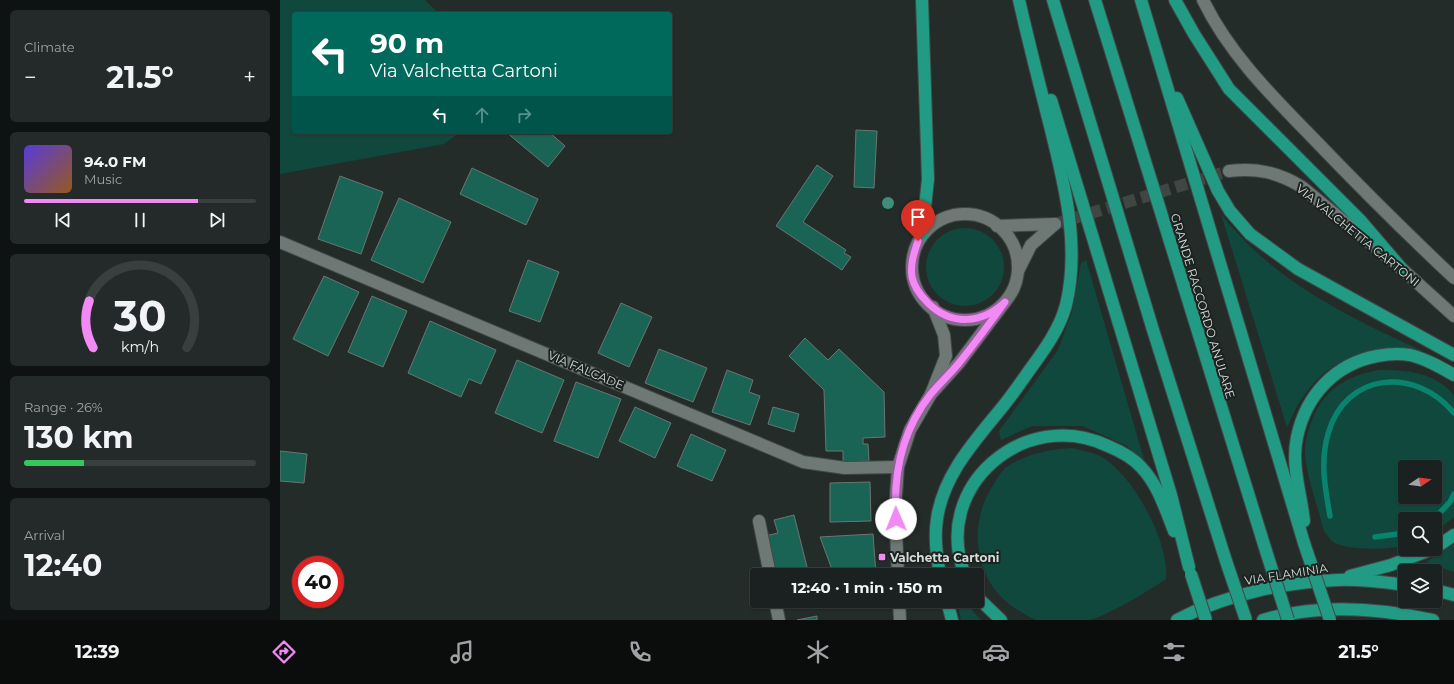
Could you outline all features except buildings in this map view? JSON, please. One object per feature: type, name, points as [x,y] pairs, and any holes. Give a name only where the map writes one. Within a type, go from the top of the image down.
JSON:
[{"type":"highway","points":[[922,0],[928,179],[922,235]]},
{"type":"highway","points":[[1020,0],[1171,495],[1190,570],[1206,620]]},
{"type":"highway","points":[[939,568],[936,549],[937,520],[940,502],[947,483],[965,453],[1002,408],[1048,343],[1064,313],[1069,286],[1071,260],[1068,210],[1058,160],[1020,0]]},
{"type":"highway","points":[[1053,0],[1153,330],[1246,620]]},
{"type":"highway","name":"GRANDE RACCORDO ANULARE","points":[[1095,0],[1288,620]]},
{"type":"highway","points":[[1141,0],[1303,540],[1330,620]]},
{"type":"highway","points":[[1175,0],[1194,34],[1229,89],[1360,220],[1402,269]]},
{"type":"highway","points":[[1151,36],[1218,191],[1230,211],[1250,234],[1298,269],[1454,355]]},
{"type":"highway","points":[[1303,540],[1304,520],[1297,484],[1295,452],[1297,437],[1306,410],[1320,387],[1341,369],[1355,362],[1388,355],[1409,355],[1428,361],[1454,375]]},
{"type":"highway","points":[[963,568],[959,553],[958,526],[964,501],[972,486],[986,467],[1005,452],[1027,441],[1058,435],[1077,436],[1100,442],[1121,452],[1140,466],[1159,493],[1190,570]]},
{"type":"highway","points":[[1442,543],[1454,536]]},
{"type":"highway","points":[[1339,580],[1391,565],[1414,556]]},
{"type":"highway","name":"VIA FLAMINIA","points":[[1167,620],[1179,619],[1242,595],[1283,587],[1339,580],[1398,583]]},
{"type":"highway","points":[[1442,592],[1454,595]]},
{"type":"highway","points":[[984,604],[1001,620]]},
{"type":"highway","points":[[949,608],[952,620]]},
{"type":"highway","points":[[1263,620],[1317,610],[1349,610],[1390,613],[1433,620]]},
{"type":"street","points":[[1203,0],[1211,17],[1257,81],[1381,210],[1454,278]]},
{"type":"street","name":"VIA VALCHETTA CARTONI","points":[[1229,171],[1260,170],[1287,178],[1302,187],[1402,269],[1454,316]]},
{"type":"street","points":[[1005,302],[987,316],[966,320],[945,315],[921,296],[913,278],[913,255],[926,229],[940,220],[966,214],[981,218],[997,226],[1007,236],[1014,247],[1018,260],[1018,272]]},
{"type":"street","points":[[898,568],[895,510],[898,466],[912,424],[931,394],[959,362],[1014,289],[1018,272],[1031,245],[1055,224],[997,226]]},
{"type":"street","name":"VIA FALCADE","points":[[280,242],[803,462],[845,468],[898,466]]},
{"type":"street","points":[[931,394],[944,362],[946,350],[942,330],[933,307]]},
{"type":"street","points":[[759,522],[769,568]]},
{"type":"street","points":[[776,608],[779,620]]},
{"type":"street","points":[[899,608],[900,620]]},
{"type":"green space","points":[[280,0],[425,0],[437,12],[292,12],[292,134],[457,134],[444,144],[280,174]]},
{"type":"green space","points":[[1221,214],[1241,237],[1264,258],[1313,294],[1367,325],[1423,351],[1404,350],[1371,352],[1341,362],[1328,370],[1315,382],[1296,408],[1287,427]]},
{"type":"green space","points":[[965,228],[980,231],[992,240],[1001,252],[1004,267],[1001,282],[992,294],[980,303],[965,306],[950,303],[938,294],[929,282],[926,267],[929,252],[938,240],[950,231]]},
{"type":"green space","points":[[1086,260],[1145,463],[1127,446],[1083,426],[1032,426],[1001,440],[999,431],[1058,350],[1072,312],[1081,263]]},
{"type":"green space","points":[[1379,370],[1410,372],[1438,381],[1454,395],[1454,517],[1442,526],[1442,512],[1398,512],[1398,547],[1361,548],[1344,546],[1333,542],[1324,531],[1306,465],[1305,444],[1316,411],[1329,393],[1337,386],[1356,376]]},
{"type":"green space","points":[[1072,448],[1098,455],[1111,463],[1124,476],[1136,492],[1155,528],[1166,564],[1166,579],[1128,602],[1105,614],[1088,620],[1036,620],[1030,617],[1006,602],[995,590],[987,577],[981,562],[978,546],[978,530],[981,513],[986,498],[993,485],[1008,466],[1031,455]]},
{"type":"green space","points":[[1454,544],[1454,572],[1442,568],[1442,564],[1432,564],[1426,562],[1435,556],[1442,556],[1442,552]]},
{"type":"green space","points":[[958,608],[970,608],[981,620],[961,620]]},
{"type":"waterway","points":[[1330,516],[1324,475],[1324,455],[1328,434],[1337,413],[1349,398],[1365,388],[1383,383],[1401,383],[1420,388],[1438,398],[1454,413]]},
{"type":"waterway","points":[[1441,512],[1450,502],[1454,494]]},
{"type":"waterway","points":[[1375,537],[1398,534]]},
{"type":"tunnel","points":[[1055,224],[1229,171]]},
{"type":"place","name":"Valchetta Cartoni","points":[[882,557]]},
{"type":"route","points":[[896,519],[896,481],[898,466],[905,441],[915,418],[931,394],[947,378],[1005,302],[998,309],[987,316],[976,319],[961,320],[938,312],[921,296],[913,278],[913,255],[918,241]]}]
